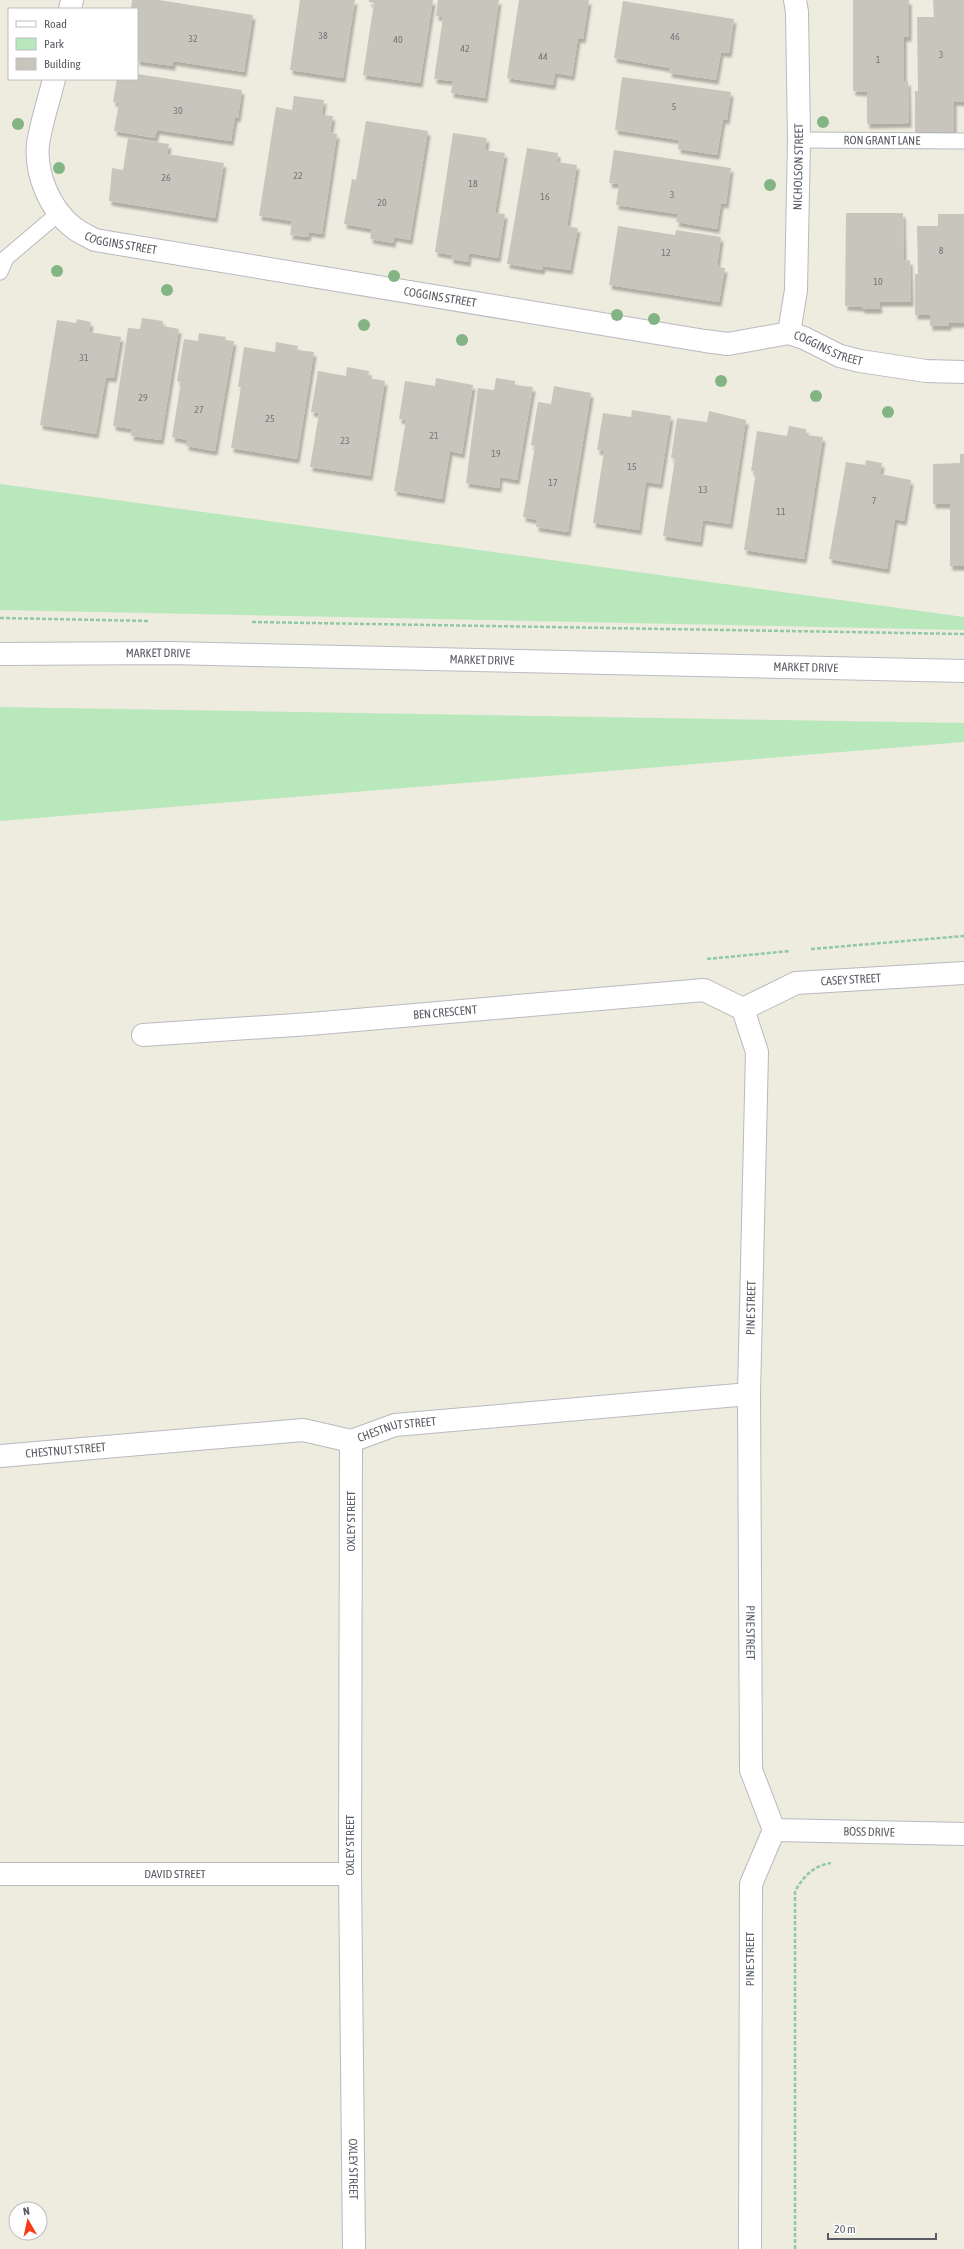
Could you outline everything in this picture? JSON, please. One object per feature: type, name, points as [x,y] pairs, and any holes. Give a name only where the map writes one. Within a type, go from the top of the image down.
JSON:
[{"type":"street","name":"NICHOLSON STREET","points":[[789,333],[796,290],[799,140],[798,12],[795,0]]},
{"type":"street","name":"COGGINS STREET","points":[[54,80],[38,144],[39,167],[47,192],[59,213],[74,229],[95,240],[405,293],[720,343],[728,344],[789,333],[804,338],[840,356],[860,361],[926,371],[964,372]]},
{"type":"street","name":"MARKET DRIVE","points":[[0,654],[170,654],[964,671]]},
{"type":"street","name":"CASEY STREET","points":[[743,1009],[796,983],[964,973]]},
{"type":"street","name":"BEN CRESCENT","points":[[143,1035],[318,1023],[704,990],[743,1009]]},
{"type":"street","name":"PINE STREET","points":[[743,1009],[757,1052],[748,1394],[751,1770],[774,1830],[750,1884],[750,2249]]},
{"type":"street","name":"CHESTNUT STREET","points":[[0,1456],[303,1430],[351,1441],[395,1425],[748,1394]]},
{"type":"street","name":"OXLEY STREET","points":[[351,1441],[350,1874],[354,2249]]},
{"type":"street","name":"BOSS DRIVE","points":[[774,1830],[964,1834]]},
{"type":"street","name":"DAVID STREET","points":[[0,1874],[350,1874]]},
{"type":"lane","name":"RON GRANT LANE","points":[[799,140],[964,141]]},
{"type":"lane","points":[[0,272],[6,258],[59,213]]},
{"type":"path","points":[[0,618],[151,621]]},
{"type":"path","points":[[247,622],[964,634]]},
{"type":"path","points":[[795,2249],[795,1891],[805,1876],[820,1865],[833,1863]]},
{"type":"green space","points":[[0,484],[964,617],[964,630],[0,610]]},
{"type":"green space","points":[[0,707],[964,723],[964,742],[0,821]]},
{"type":"building","points":[[132,0],[159,0],[253,15],[244,72],[173,61],[173,66],[138,61],[138,8],[131,8]]},
{"type":"building","points":[[300,0],[355,0],[343,78],[290,70]]},
{"type":"building","points":[[369,0],[433,0],[420,83],[363,75],[374,3],[369,2]]},
{"type":"building","points":[[438,0],[499,0],[485,98],[451,93],[453,81],[434,79],[443,17],[436,16]]},
{"type":"building","points":[[519,0],[589,0],[583,39],[578,38],[572,76],[555,73],[553,85],[507,78]]},
{"type":"building","points":[[853,0],[909,0],[909,37],[904,37],[904,81],[908,81],[909,123],[867,124],[867,92],[853,91]]},
{"type":"building","points":[[933,0],[964,0],[964,102],[954,101],[954,132],[915,132],[915,91],[918,91],[917,17],[934,17]]},
{"type":"building","points":[[623,1],[734,19],[729,53],[721,52],[716,80],[669,73],[670,68],[614,58]]},
{"type":"building","points":[[138,74],[242,90],[238,118],[235,117],[231,141],[157,130],[155,138],[114,131],[119,103],[113,102],[117,80],[138,80]]},
{"type":"building","points":[[622,77],[731,92],[727,120],[723,119],[717,155],[678,149],[679,140],[615,130]]},
{"type":"building","points":[[294,96],[324,100],[322,115],[333,116],[330,132],[337,134],[322,234],[309,232],[308,237],[290,235],[292,221],[259,216],[276,107],[292,110]]},
{"type":"building","points":[[366,121],[428,131],[410,240],[394,237],[393,243],[370,239],[372,229],[344,224],[352,179],[356,180]]},
{"type":"building","points":[[453,133],[487,138],[485,150],[505,153],[495,213],[505,214],[498,258],[469,253],[468,262],[451,259],[451,255],[435,252]]},
{"type":"building","points":[[128,138],[169,144],[167,154],[224,163],[215,218],[109,201],[112,168],[123,170]]},
{"type":"building","points":[[527,148],[558,153],[557,162],[577,165],[567,226],[578,228],[570,270],[543,266],[542,270],[507,264]]},
{"type":"building","points":[[614,150],[731,168],[726,204],[721,203],[717,229],[676,222],[678,214],[616,205],[619,184],[609,183]]},
{"type":"building","points":[[846,213],[903,213],[904,261],[910,260],[911,302],[879,302],[880,309],[862,309],[862,307],[845,306]]},
{"type":"building","points":[[938,214],[964,214],[964,323],[949,323],[949,326],[930,326],[930,315],[915,315],[915,274],[918,274],[917,226],[938,226]]},
{"type":"building","points":[[618,226],[675,235],[676,230],[721,237],[717,267],[725,268],[719,302],[609,285]]},
{"type":"building","points":[[142,318],[163,321],[163,326],[179,329],[161,440],[131,436],[132,429],[113,426],[128,328],[140,329]]},
{"type":"building","points":[[77,319],[91,322],[89,332],[121,337],[114,378],[106,377],[96,434],[40,425],[57,320],[76,323]]},
{"type":"building","points":[[199,333],[226,337],[225,340],[234,341],[215,451],[186,446],[187,440],[172,437],[181,382],[177,381],[184,339],[198,341]]},
{"type":"building","points":[[276,342],[298,346],[297,350],[314,352],[297,459],[231,448],[241,387],[238,387],[244,347],[275,352]]},
{"type":"building","points":[[347,367],[369,371],[368,378],[385,381],[370,476],[310,467],[319,413],[311,412],[318,371],[346,376]]},
{"type":"building","points":[[436,378],[473,385],[462,454],[450,451],[442,499],[394,491],[406,420],[399,419],[405,381],[435,386]]},
{"type":"building","points":[[496,378],[515,381],[515,385],[533,387],[517,480],[500,477],[499,488],[466,483],[478,388],[494,390]]},
{"type":"building","points":[[554,386],[591,393],[568,532],[536,527],[537,520],[523,517],[535,446],[531,445],[538,402],[551,404]]},
{"type":"building","points":[[632,410],[671,416],[660,484],[646,482],[639,530],[593,523],[604,451],[597,450],[603,413],[631,417]]},
{"type":"building","points":[[709,411],[746,420],[730,524],[703,520],[700,542],[663,536],[675,459],[671,458],[677,418],[707,422]]},
{"type":"building","points":[[789,426],[806,429],[806,435],[823,437],[804,559],[744,550],[756,471],[751,471],[757,431],[787,436]]},
{"type":"building","points":[[960,454],[964,454],[964,566],[950,566],[950,504],[933,504],[933,464],[960,463]]},
{"type":"building","points":[[866,460],[882,463],[880,474],[911,480],[904,521],[895,519],[887,569],[829,559],[846,462],[865,465]]}]
